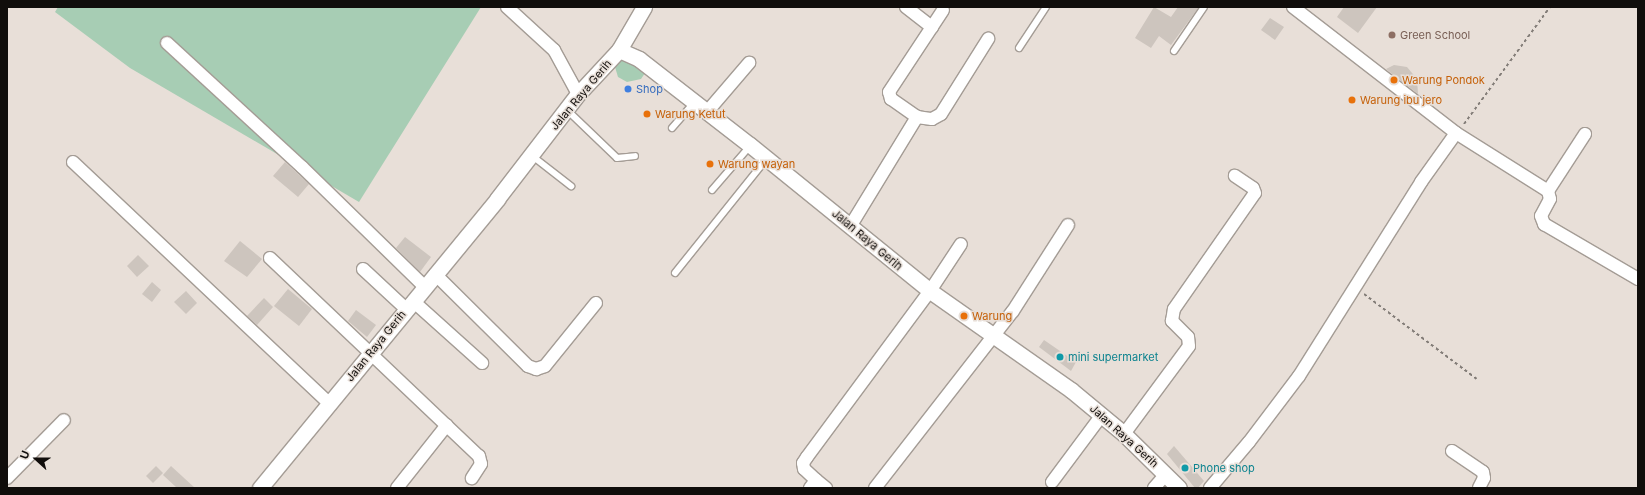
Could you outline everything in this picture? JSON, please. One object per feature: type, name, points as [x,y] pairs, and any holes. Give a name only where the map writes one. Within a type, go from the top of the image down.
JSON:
[{"type":"street","points":[[507,7],[554,50],[578,94]]},
{"type":"street","points":[[619,50],[644,7]]},
{"type":"street","points":[[906,7],[932,27]]},
{"type":"street","points":[[1293,7],[1456,133],[1548,191],[1550,199],[1541,216],[1544,224],[1638,279]]},
{"type":"street","points":[[943,10],[888,94],[917,116],[932,119],[941,114],[988,39]]},
{"type":"street","points":[[167,43],[302,167],[424,287]]},
{"type":"street","name":"Jalan Raya Gerih","points":[[260,488],[531,156],[578,94],[619,50],[639,59],[767,158],[930,291],[1102,415],[1124,434],[1179,488]]},
{"type":"street","points":[[707,112],[748,63]]},
{"type":"street","points":[[851,225],[917,116]]},
{"type":"street","points":[[1210,488],[1249,442],[1299,376],[1353,286],[1421,182],[1456,133]]},
{"type":"street","points":[[1548,191],[1585,134]]},
{"type":"street","points":[[73,162],[329,403]]},
{"type":"street","points":[[1124,434],[1189,346],[1188,337],[1172,321],[1174,309],[1255,193],[1253,188],[1234,176]]},
{"type":"street","points":[[875,488],[994,337],[1068,225]]},
{"type":"street","points":[[826,488],[814,484],[804,469],[803,463],[930,291],[961,244]]},
{"type":"street","points":[[270,258],[371,352],[479,456],[481,464],[472,478]]},
{"type":"street","points":[[363,269],[482,363]]},
{"type":"street","points":[[435,274],[528,366],[536,369],[545,366],[596,303]]},
{"type":"street","points":[[1052,482],[1102,415]]},
{"type":"street","points":[[7,478],[64,420]]},
{"type":"street","points":[[397,488],[447,424]]},
{"type":"street","points":[[1452,451],[1483,472],[1484,478],[1479,488]]},
{"type":"street","points":[[1154,488],[1166,474]]},
{"type":"lane","points":[[1019,48],[1046,7]]},
{"type":"lane","points":[[1174,51],[1204,7]]},
{"type":"lane","points":[[672,128],[695,102]]},
{"type":"lane","points":[[567,109],[617,158],[635,156]]},
{"type":"lane","points":[[712,190],[750,145]]},
{"type":"lane","points":[[531,156],[571,186]]},
{"type":"lane","points":[[675,273],[767,158]]},
{"type":"path","points":[[1456,133],[1550,7]]},
{"type":"path","points":[[1353,286],[1478,379]]},
{"type":"green space","points":[[58,7],[481,7],[359,202],[130,68],[55,12]]},
{"type":"green space","points":[[618,57],[647,70],[641,79],[627,82],[618,77],[615,67]]},
{"type":"building","points":[[1154,7],[1171,17],[1178,7],[1199,7],[1171,45],[1159,36],[1151,48],[1135,38]]},
{"type":"building","points":[[1344,7],[1377,7],[1358,33],[1337,17]]},
{"type":"building","points":[[1270,18],[1284,27],[1275,40],[1261,30]]},
{"type":"building","points":[[1394,65],[1407,67],[1417,79],[1418,94],[1386,69]]},
{"type":"building","points":[[285,162],[309,184],[298,197],[273,176]]},
{"type":"building","points":[[405,237],[431,257],[420,272],[396,248]]},
{"type":"building","points":[[240,241],[262,259],[247,277],[224,261]]},
{"type":"building","points":[[138,255],[149,266],[137,277],[127,266]]},
{"type":"building","points":[[152,282],[161,290],[152,302],[142,294]]},
{"type":"building","points":[[288,289],[312,309],[299,326],[274,306]]},
{"type":"building","points":[[186,291],[197,303],[186,314],[174,302]]},
{"type":"building","points":[[264,298],[273,307],[257,325],[247,316]]},
{"type":"building","points":[[356,310],[376,325],[367,337],[348,321]]},
{"type":"building","name":"mini supermarket","points":[[1044,340],[1076,362],[1071,371],[1039,347]]},
{"type":"building","name":"Phone shop","points":[[1174,446],[1204,481],[1198,488],[1195,488],[1167,454]]},
{"type":"building","points":[[156,466],[163,473],[153,483],[146,476]]},
{"type":"building","points":[[171,466],[195,488],[177,488],[163,475]]},
{"type":"place","name":"Green School","points":[[1392,35]]},
{"type":"place","name":"Warung Pondok","points":[[1394,80]]},
{"type":"place","name":"Shop","points":[[628,89]]},
{"type":"place","name":"Warung ibu jero","points":[[1352,100]]},
{"type":"place","name":"Warung Ketut","points":[[647,114]]},
{"type":"place","name":"Warung wayan","points":[[710,164]]},
{"type":"place","name":"Warung","points":[[964,316]]},
{"type":"place","name":"mini supermarket","points":[[1060,357]]},
{"type":"place","name":"Phone shop","points":[[1185,468]]}]
